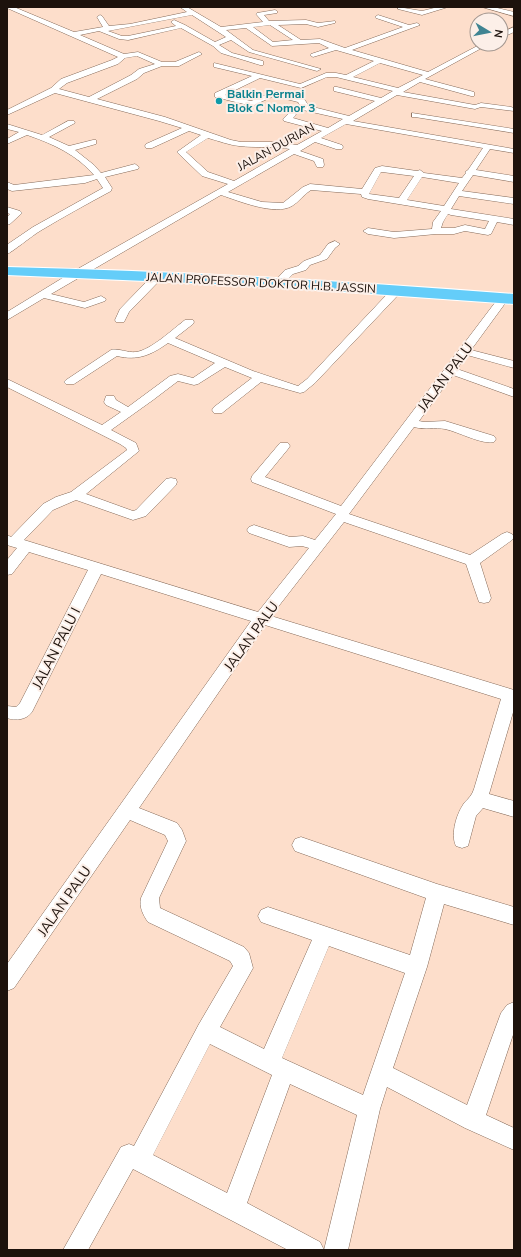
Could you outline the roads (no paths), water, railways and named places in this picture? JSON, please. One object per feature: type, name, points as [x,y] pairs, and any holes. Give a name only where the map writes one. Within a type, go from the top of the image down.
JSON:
[{"type":"highway","name":"JALAN PROFESSOR DOKTOR H.B. JASSIN","points":[[7,272],[78,273],[279,282],[509,299]]},
{"type":"street","points":[[10,7],[123,56],[138,54],[161,64],[174,65],[199,54]]},
{"type":"street","points":[[183,7],[220,29],[251,51],[317,69]]},
{"type":"street","points":[[408,27],[378,18],[399,7],[422,13],[445,7]]},
{"type":"street","points":[[485,7],[514,14]]},
{"type":"street","points":[[275,12],[259,14],[269,23],[300,42]]},
{"type":"street","points":[[72,35],[193,13]]},
{"type":"street","points":[[100,17],[108,29]]},
{"type":"street","points":[[168,18],[215,45],[219,49],[269,65]]},
{"type":"street","points":[[220,29],[269,23],[306,22],[318,25],[333,22]]},
{"type":"street","points":[[246,25],[272,44],[320,41],[336,48],[429,74]]},
{"type":"street","points":[[346,50],[367,41],[417,25]]},
{"type":"street","points":[[98,30],[126,38],[183,26]]},
{"type":"street","points":[[314,31],[317,32],[320,41]]},
{"type":"street","points":[[285,32],[299,32]]},
{"type":"street","points":[[215,45],[221,40],[232,37]]},
{"type":"street","points":[[313,55],[336,48]]},
{"type":"street","name":"JALAN DURIAN","points":[[7,317],[78,273],[429,74],[471,52]]},
{"type":"street","points":[[7,113],[54,90],[64,81],[120,60],[123,56]]},
{"type":"street","points":[[348,77],[380,60]]},
{"type":"street","points":[[91,99],[134,77],[140,72],[161,64]]},
{"type":"street","points":[[217,65],[300,86],[317,78],[331,75],[348,77],[398,92],[438,101],[475,107],[482,105],[510,109]]},
{"type":"street","points":[[303,74],[317,78]]},
{"type":"street","points":[[259,76],[218,95],[252,104],[273,94]]},
{"type":"street","points":[[419,80],[471,94]]},
{"type":"street","points":[[238,85],[301,101],[303,106],[306,108],[349,120],[390,129],[514,151]]},
{"type":"street","points":[[337,89],[383,101]]},
{"type":"street","points":[[54,90],[162,118],[229,142],[241,144],[273,143],[319,160],[320,165]]},
{"type":"street","points":[[390,129],[438,101]]},
{"type":"street","points":[[292,116],[287,119],[329,132]]},
{"type":"street","points":[[408,119],[514,131]]},
{"type":"street","points":[[41,138],[71,123]]},
{"type":"street","points":[[7,126],[68,149],[90,165],[108,189],[106,192],[48,222],[8,247]]},
{"type":"street","points":[[149,146],[189,128]]},
{"type":"street","points":[[8,146],[26,132]]},
{"type":"street","points":[[207,135],[181,152],[205,174],[235,184]]},
{"type":"street","points":[[314,139],[339,147]]},
{"type":"street","points":[[68,149],[93,142]]},
{"type":"street","points":[[436,231],[438,222],[458,193],[469,172],[488,146]]},
{"type":"street","points":[[8,187],[76,181],[135,167]]},
{"type":"street","points":[[365,192],[380,169],[464,181]]},
{"type":"street","points":[[469,172],[514,179]]},
{"type":"street","points":[[402,201],[420,174]]},
{"type":"street","points":[[220,192],[261,204],[282,206],[289,204],[310,187],[365,192],[365,195],[368,196],[402,201],[451,212],[514,222]]},
{"type":"street","points":[[458,193],[514,201]]},
{"type":"street","points":[[7,210],[17,213],[7,222]]},
{"type":"street","points":[[368,231],[394,235],[454,231],[465,228],[488,232],[494,219]]},
{"type":"street","points":[[279,282],[289,272],[302,268],[307,263],[324,257],[331,246],[335,244]]},
{"type":"street","points":[[120,320],[124,311],[158,276]]},
{"type":"street","points":[[167,339],[278,385],[300,390],[311,381],[396,291]]},
{"type":"street","points":[[43,295],[79,305],[89,305],[101,299]]},
{"type":"street","name":"JALAN PALU","points":[[7,981],[261,620],[343,514],[464,351],[509,299]]},
{"type":"street","points":[[70,382],[115,352],[132,356],[148,352],[189,322]]},
{"type":"street","points":[[464,351],[514,366]]},
{"type":"street","points":[[103,430],[174,378],[178,377],[194,382],[225,362]]},
{"type":"street","points":[[450,370],[514,392]]},
{"type":"street","points":[[218,410],[260,377]]},
{"type":"street","points":[[7,382],[103,430],[132,446],[133,451],[76,495],[61,500],[48,507],[16,543],[7,570]]},
{"type":"street","points":[[110,399],[110,402],[129,412]]},
{"type":"street","points":[[410,422],[423,426],[445,425],[490,439]]},
{"type":"street","points":[[284,446],[257,479],[343,514],[472,561]]},
{"type":"street","points":[[76,495],[133,516],[140,513],[171,482]]},
{"type":"street","points":[[254,530],[289,542],[302,540],[318,546]]},
{"type":"street","points":[[472,561],[507,537]]},
{"type":"street","points":[[16,543],[261,620],[512,696],[479,799],[468,814],[464,824],[462,840]]},
{"type":"street","points":[[472,561],[484,598]]},
{"type":"street","name":"JALAN PALU I","points":[[7,712],[20,714],[26,707],[96,568]]},
{"type":"street","points":[[479,799],[514,809]]},
{"type":"street","points":[[127,810],[171,830],[176,836],[176,841],[150,898],[149,908],[151,911],[155,916],[237,954],[243,962],[243,968],[206,1031],[139,1159]]},
{"type":"street","points":[[301,845],[436,893],[514,916]]},
{"type":"street","points":[[336,1250],[369,1109],[417,967],[436,893]]},
{"type":"street","points":[[268,916],[417,967]]},
{"type":"street","points":[[233,1208],[277,1066],[324,936]]},
{"type":"street","points":[[473,1120],[508,1020],[514,1012]]},
{"type":"street","points":[[206,1031],[369,1109]]},
{"type":"street","points":[[381,1073],[473,1120],[514,1138]]},
{"type":"street","points":[[74,1250],[127,1157],[129,1156],[139,1159],[312,1250]]},
{"type":"place","name":"Balkin Permai Blok C Nomor 3","points":[[219,101]]}]
